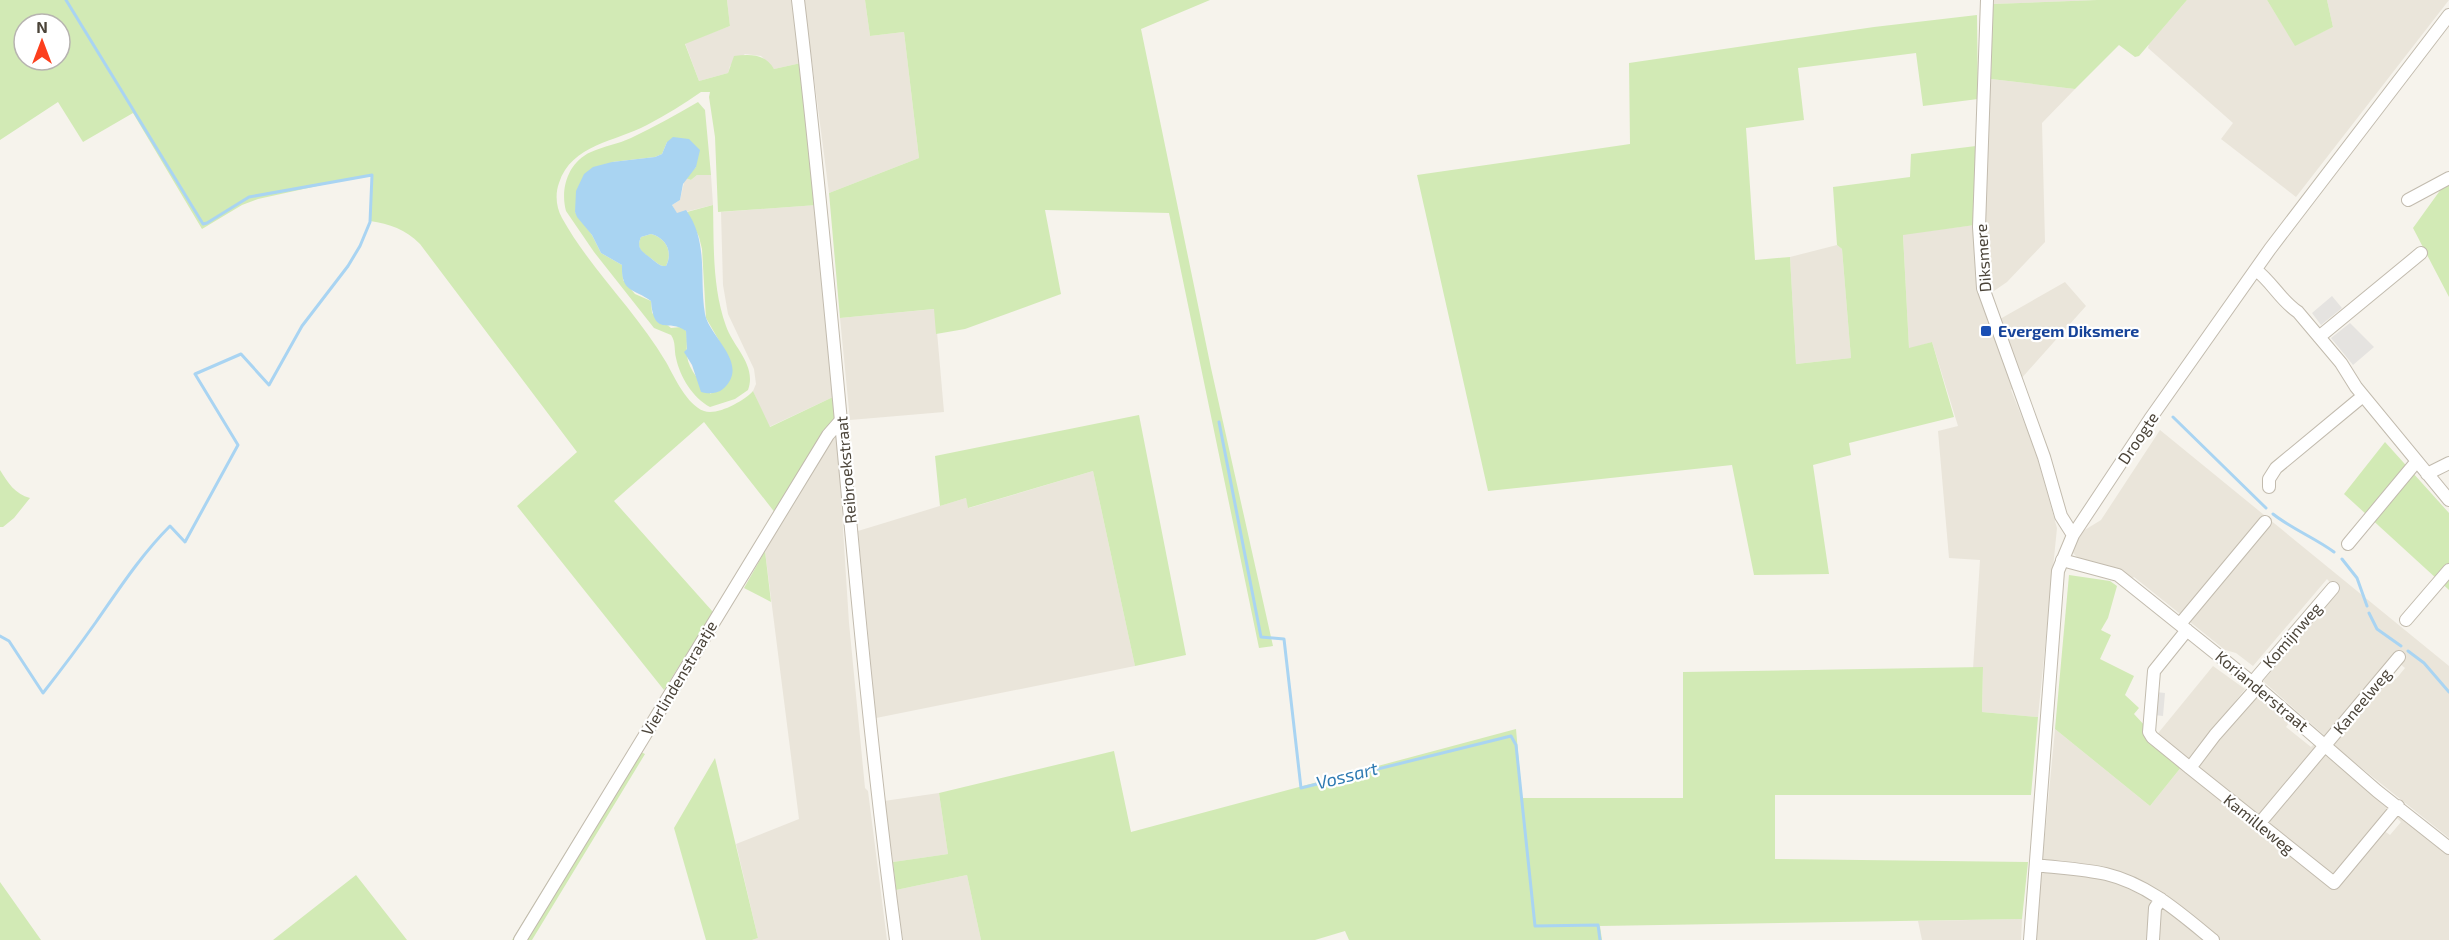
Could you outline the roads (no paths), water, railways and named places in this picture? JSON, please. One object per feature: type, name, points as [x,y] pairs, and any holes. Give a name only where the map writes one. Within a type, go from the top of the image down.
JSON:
[{"type":"street","name":"Reibroekstraat","points":[[798,0],[819,171],[865,678],[896,940]]},
{"type":"street","name":"Diksmere","points":[[1987,0],[1979,227],[1983,288],[2044,457],[2061,516],[2073,535]]},
{"type":"street","name":"Droogte","points":[[2030,940],[2058,571],[2061,560],[2073,535],[2150,418],[2330,170],[2449,15]]},
{"type":"street","points":[[2408,200],[2449,178]]},
{"type":"street","points":[[2319,337],[2421,253]]},
{"type":"street","points":[[2256,270],[2269,281],[2319,337],[2363,396],[2449,501]]},
{"type":"street","points":[[2269,487],[2269,478],[2276,468],[2363,396]]},
{"type":"street","name":"Vierlindenstraatje","points":[[520,940],[828,435],[842,419]]},
{"type":"street","points":[[2348,544],[2417,461]]},
{"type":"street","points":[[2427,474],[2449,463]]},
{"type":"street","points":[[2184,627],[2265,522]]},
{"type":"street","name":"Korianderstraat","points":[[2061,560],[2118,575],[2254,684],[2449,848]]},
{"type":"street","points":[[2406,620],[2449,570]]},
{"type":"street","name":"Komijnweg","points":[[2254,684],[2257,676],[2333,588]]},
{"type":"street","name":"Kamilleweg","points":[[2184,627],[2154,671],[2149,732],[2157,742],[2334,883],[2398,806]]},
{"type":"street","name":"Kaneelweg","points":[[2259,824],[2399,657]]},
{"type":"street","points":[[2190,768],[2253,692],[2254,684]]},
{"type":"street","points":[[2036,866],[2107,874],[2132,883],[2161,898],[2212,940]]},
{"type":"street","points":[[2153,940],[2155,908],[2161,898]]},
{"type":"water","points":[[673,137],[689,139],[700,150],[696,167],[683,184],[680,200],[672,205],[677,213],[686,210],[698,235],[701,247],[705,314],[708,323],[731,360],[733,370],[730,380],[721,391],[715,393],[701,392],[692,365],[684,352],[687,349],[686,331],[680,327],[663,325],[655,319],[651,301],[629,289],[624,281],[622,265],[601,253],[592,235],[575,212],[576,191],[584,174],[593,167],[612,162],[655,157],[662,154],[667,142]],"holes":[[[651,234],[665,242],[669,251],[666,266],[662,266],[644,253],[639,245],[641,237]]]},
{"type":"waterway","points":[[0,636],[9,641],[43,693],[159,537],[170,526],[185,542],[238,445],[195,374],[241,354],[269,385],[302,326],[348,266],[370,222],[372,175],[249,197],[203,224],[66,0]]},
{"type":"waterway","points":[[2173,417],[2266,508]]},
{"type":"waterway","name":"Vossart","points":[[1219,422],[1261,637],[1284,639],[1301,788],[1511,736],[1516,745],[1535,926],[1598,925],[1600,940]]},
{"type":"waterway","points":[[2273,514],[2334,552]]},
{"type":"waterway","points":[[2342,559],[2357,578],[2367,606]]},
{"type":"waterway","points":[[2369,613],[2377,629],[2401,646]]},
{"type":"waterway","points":[[2408,651],[2424,663],[2449,692]]},
{"type":"place","name":"Evergem Diksmere","points":[[1986,331]]}]
